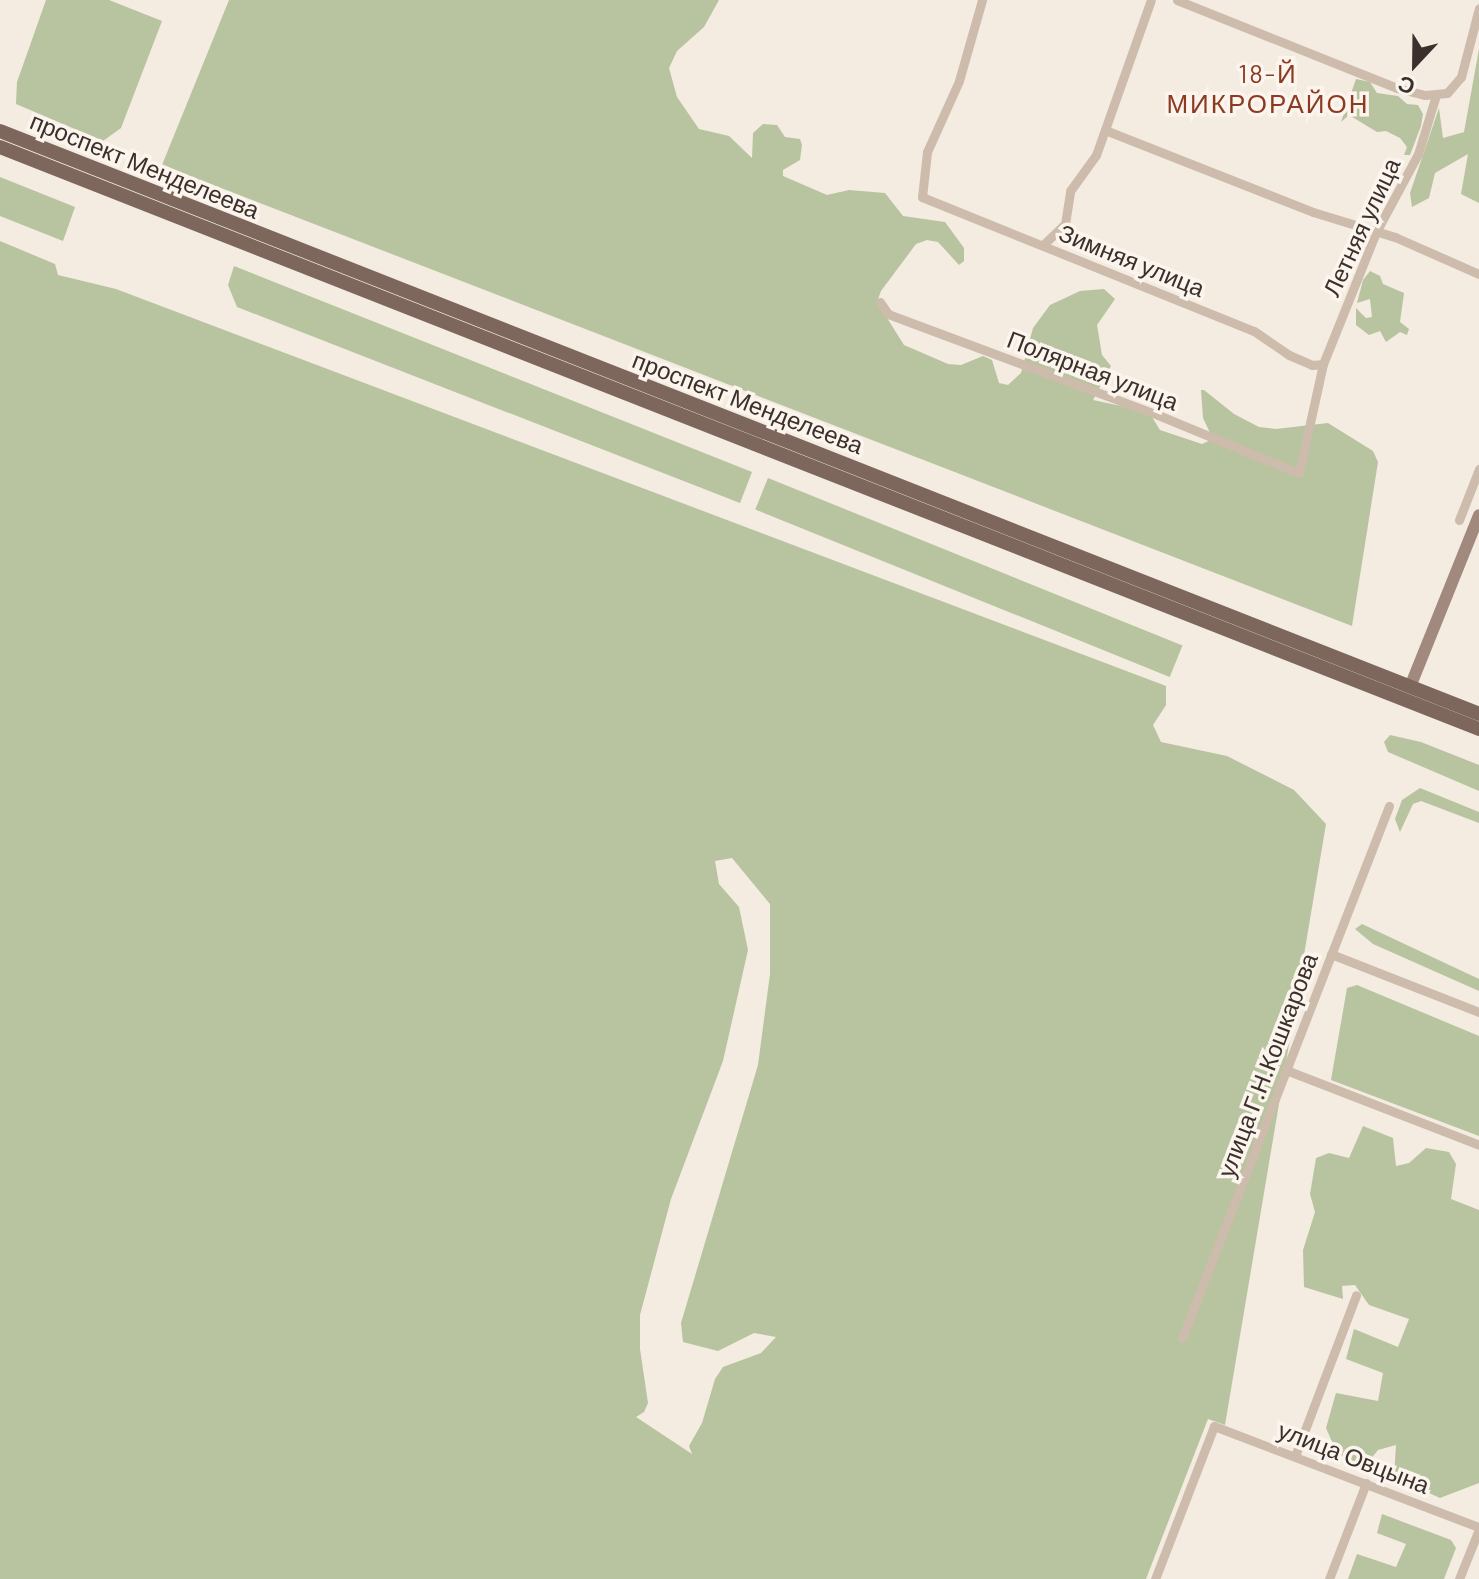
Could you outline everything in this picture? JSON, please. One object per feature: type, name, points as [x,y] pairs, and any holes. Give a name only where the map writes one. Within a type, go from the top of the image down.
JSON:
[{"type":"main road","name":"проспект Менделеева","points":[[0,131],[174,208]]},
{"type":"main road","name":"проспект Менделеева","points":[[0,147],[174,208],[779,446],[1479,729]]},
{"type":"main road","name":"проспект Менделеева","points":[[779,446],[1479,714]]},
{"type":"main road","points":[[1410,687],[1478,523]]},
{"type":"street","name":"Зимняя улица","points":[[982,0],[959,81],[927,152],[922,197],[1254,331],[1312,365],[1323,364]]},
{"type":"street","points":[[1043,245],[1065,224],[1070,191],[1090,165],[1105,130],[1151,0]]},
{"type":"street","points":[[1177,0],[1397,88],[1436,95]]},
{"type":"street","name":"Летняя улица","points":[[1295,474],[1302,467],[1323,364],[1376,232],[1418,154],[1436,95],[1447,93],[1461,77],[1479,8]]},
{"type":"street","points":[[1105,130],[1246,187],[1438,254],[1479,274]]},
{"type":"street","name":"Полярная улица","points":[[880,302],[888,314],[1158,415],[1295,474]]},
{"type":"street","points":[[1459,520],[1479,469]]},
{"type":"street","name":"улица Г.Н.Кошкарова","points":[[1182,1338],[1389,806]]},
{"type":"street","points":[[1331,954],[1479,1012]]},
{"type":"street","points":[[1286,1070],[1479,1145]]},
{"type":"street","points":[[1295,1456],[1356,1295]]},
{"type":"street","name":"улица Овцына","points":[[1155,1579],[1214,1426],[1479,1528]]},
{"type":"street","points":[[1329,1579],[1366,1483]]},
{"type":"street","points":[[1459,1579],[1479,1528]]},
{"type":"green space","points":[[46,0],[109,0],[162,21],[121,128],[103,141],[16,104],[17,82]]},
{"type":"green space","points":[[229,0],[719,0],[704,27],[677,51],[669,68],[677,97],[699,129],[729,136],[752,158],[753,133],[763,124],[777,125],[785,137],[800,139],[802,145],[800,160],[783,170],[783,176],[827,195],[849,190],[885,193],[903,216],[945,222],[964,248],[964,261],[959,265],[938,242],[927,240],[916,244],[881,291],[877,302],[904,345],[948,364],[961,365],[983,356],[992,360],[999,383],[1008,385],[1021,373],[1033,328],[1050,305],[1080,291],[1104,289],[1115,299],[1097,325],[1102,355],[1111,366],[1093,400],[1149,412],[1160,430],[1202,444],[1213,439],[1203,418],[1201,390],[1204,390],[1234,414],[1259,427],[1276,429],[1328,423],[1373,451],[1378,462],[1352,626],[162,165]]},
{"type":"green space","points":[[1479,49],[1479,203],[1461,194],[1468,154],[1435,173],[1429,198],[1412,207],[1410,193],[1439,108],[1443,138],[1464,132]]},
{"type":"green space","points":[[1356,79],[1370,82],[1377,93],[1398,96],[1407,104],[1418,105],[1423,114],[1410,155],[1404,155],[1407,147],[1400,138],[1386,131],[1377,132],[1349,115],[1341,122]]},
{"type":"green space","points":[[0,177],[75,207],[63,241],[0,216]]},
{"type":"green space","points":[[0,241],[55,264],[58,275],[116,289],[1166,686],[1166,705],[1153,725],[1161,742],[1227,756],[1294,790],[1326,824],[1225,1425],[1208,1419],[1146,1579],[0,1579]],"holes":[[[732,858],[770,904],[770,974],[758,1065],[681,1323],[683,1342],[718,1351],[754,1333],[776,1337],[761,1353],[723,1367],[715,1379],[702,1423],[689,1446],[692,1454],[636,1417],[644,1412],[648,1403],[640,1349],[640,1315],[671,1199],[723,1061],[748,950],[739,907],[719,884],[715,861]]]},
{"type":"green space","points":[[234,266],[752,472],[740,503],[237,307],[228,285]]},
{"type":"green space","points":[[1370,271],[1380,276],[1383,284],[1404,293],[1400,322],[1409,329],[1407,335],[1400,332],[1386,342],[1380,331],[1369,335],[1356,325],[1356,308],[1366,318],[1372,317],[1370,299],[1357,303],[1363,280]]},
{"type":"green space","points":[[768,478],[1182,645],[1170,677],[755,510]]},
{"type":"green space","points":[[1390,735],[1421,742],[1479,765],[1479,791],[1388,752],[1384,742]]},
{"type":"green space","points":[[1420,788],[1479,812],[1479,823],[1421,801],[1413,804],[1400,832],[1395,819],[1402,800]]},
{"type":"green space","points":[[1362,924],[1479,979],[1479,991],[1373,944],[1355,929]]},
{"type":"green space","points":[[1357,985],[1479,1036],[1479,1136],[1331,1080],[1347,988]]},
{"type":"green space","points":[[1363,1126],[1393,1138],[1396,1166],[1409,1163],[1426,1148],[1449,1152],[1456,1164],[1451,1199],[1479,1210],[1479,1483],[1440,1498],[1394,1477],[1396,1445],[1378,1450],[1365,1466],[1339,1458],[1326,1428],[1336,1393],[1378,1401],[1383,1373],[1346,1359],[1354,1329],[1398,1347],[1409,1319],[1369,1305],[1355,1285],[1342,1286],[1343,1299],[1304,1287],[1303,1250],[1315,1212],[1310,1194],[1316,1158],[1329,1153],[1349,1158]]},
{"type":"green space","points":[[1382,1514],[1451,1540],[1456,1548],[1444,1579],[1348,1579],[1357,1554],[1396,1567],[1406,1544],[1377,1533]]},
{"type":"district","name":"18-Й МИКРОРАЙОН","points":[[1268,88]]}]
